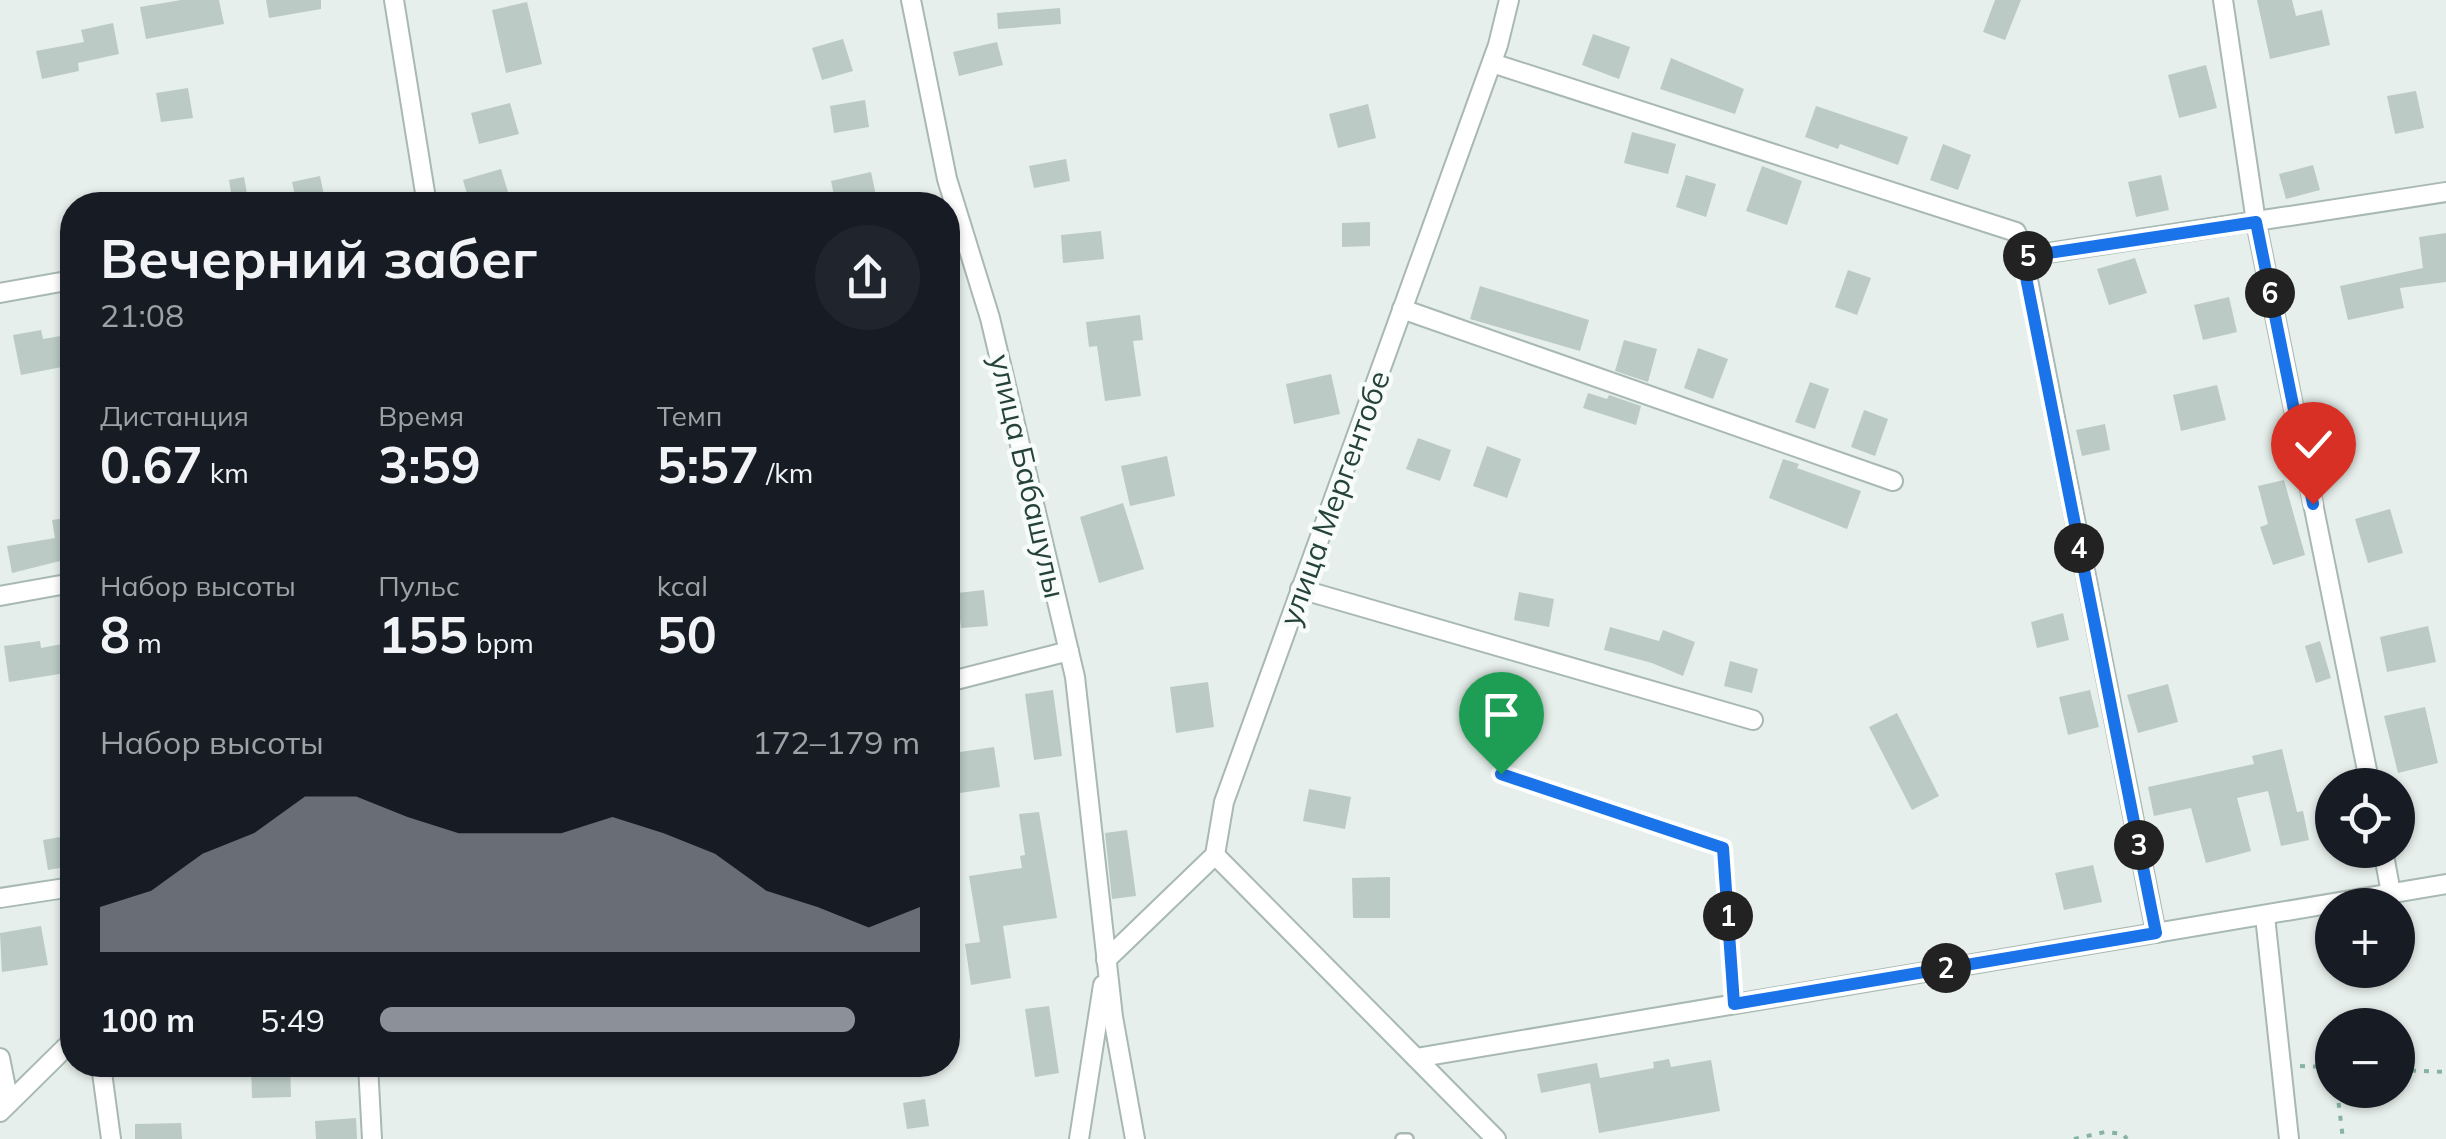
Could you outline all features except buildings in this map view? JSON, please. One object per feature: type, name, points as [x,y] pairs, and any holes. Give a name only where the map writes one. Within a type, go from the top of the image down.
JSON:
[{"type":"street","points":[[394,0],[425,192]]},
{"type":"street","name":"улица Бабашулы","points":[[912,0],[952,192]]},
{"type":"street","name":"улица Мергентобе","points":[[1215,855],[1224,802],[1492,63],[1509,0]]},
{"type":"street","points":[[2223,0],[2256,222],[2367,768]]},
{"type":"street","points":[[1492,63],[2016,232],[2156,933]]},
{"type":"street","points":[[2022,257],[2446,192]]},
{"type":"street","name":"улица Бабашулы","points":[[960,219],[990,318],[1074,677],[1106,960]]},
{"type":"street","points":[[0,293],[60,282]]},
{"type":"street","points":[[1402,309],[1893,481]]},
{"type":"street","points":[[0,596],[60,585]]},
{"type":"street","points":[[1300,589],[1753,720]]},
{"type":"street","points":[[960,679],[1068,651]]},
{"type":"street","points":[[1079,1139],[1106,960],[1215,855],[1496,1139]]},
{"type":"street","points":[[2415,889],[2446,884]]},
{"type":"street","points":[[0,898],[60,889]]},
{"type":"street","points":[[1416,1058],[2315,907]]},
{"type":"street","points":[[2265,916],[2289,1139]]},
{"type":"street","points":[[1106,960],[1135,1139]]},
{"type":"street","points":[[5,1107],[60,1053]]},
{"type":"street","points":[[0,1058],[5,1107]]},
{"type":"street","points":[[103,1077],[111,1139]]},
{"type":"street","points":[[369,1077],[372,1139]]},
{"type":"lane","points":[[1501,774],[1723,848],[1734,1004]]},
{"type":"path","points":[[2280,1065],[2315,1067]]},
{"type":"path","points":[[2415,1071],[2446,1072]]},
{"type":"path","points":[[2339,1108],[2343,1139]]},
{"type":"path","points":[[2074,1139],[2106,1132],[2123,1134],[2128,1139]]},
{"type":"route","points":[[1501,774],[1723,848],[1734,1004],[2156,933],[2022,257],[2256,222],[2313,504]]}]
